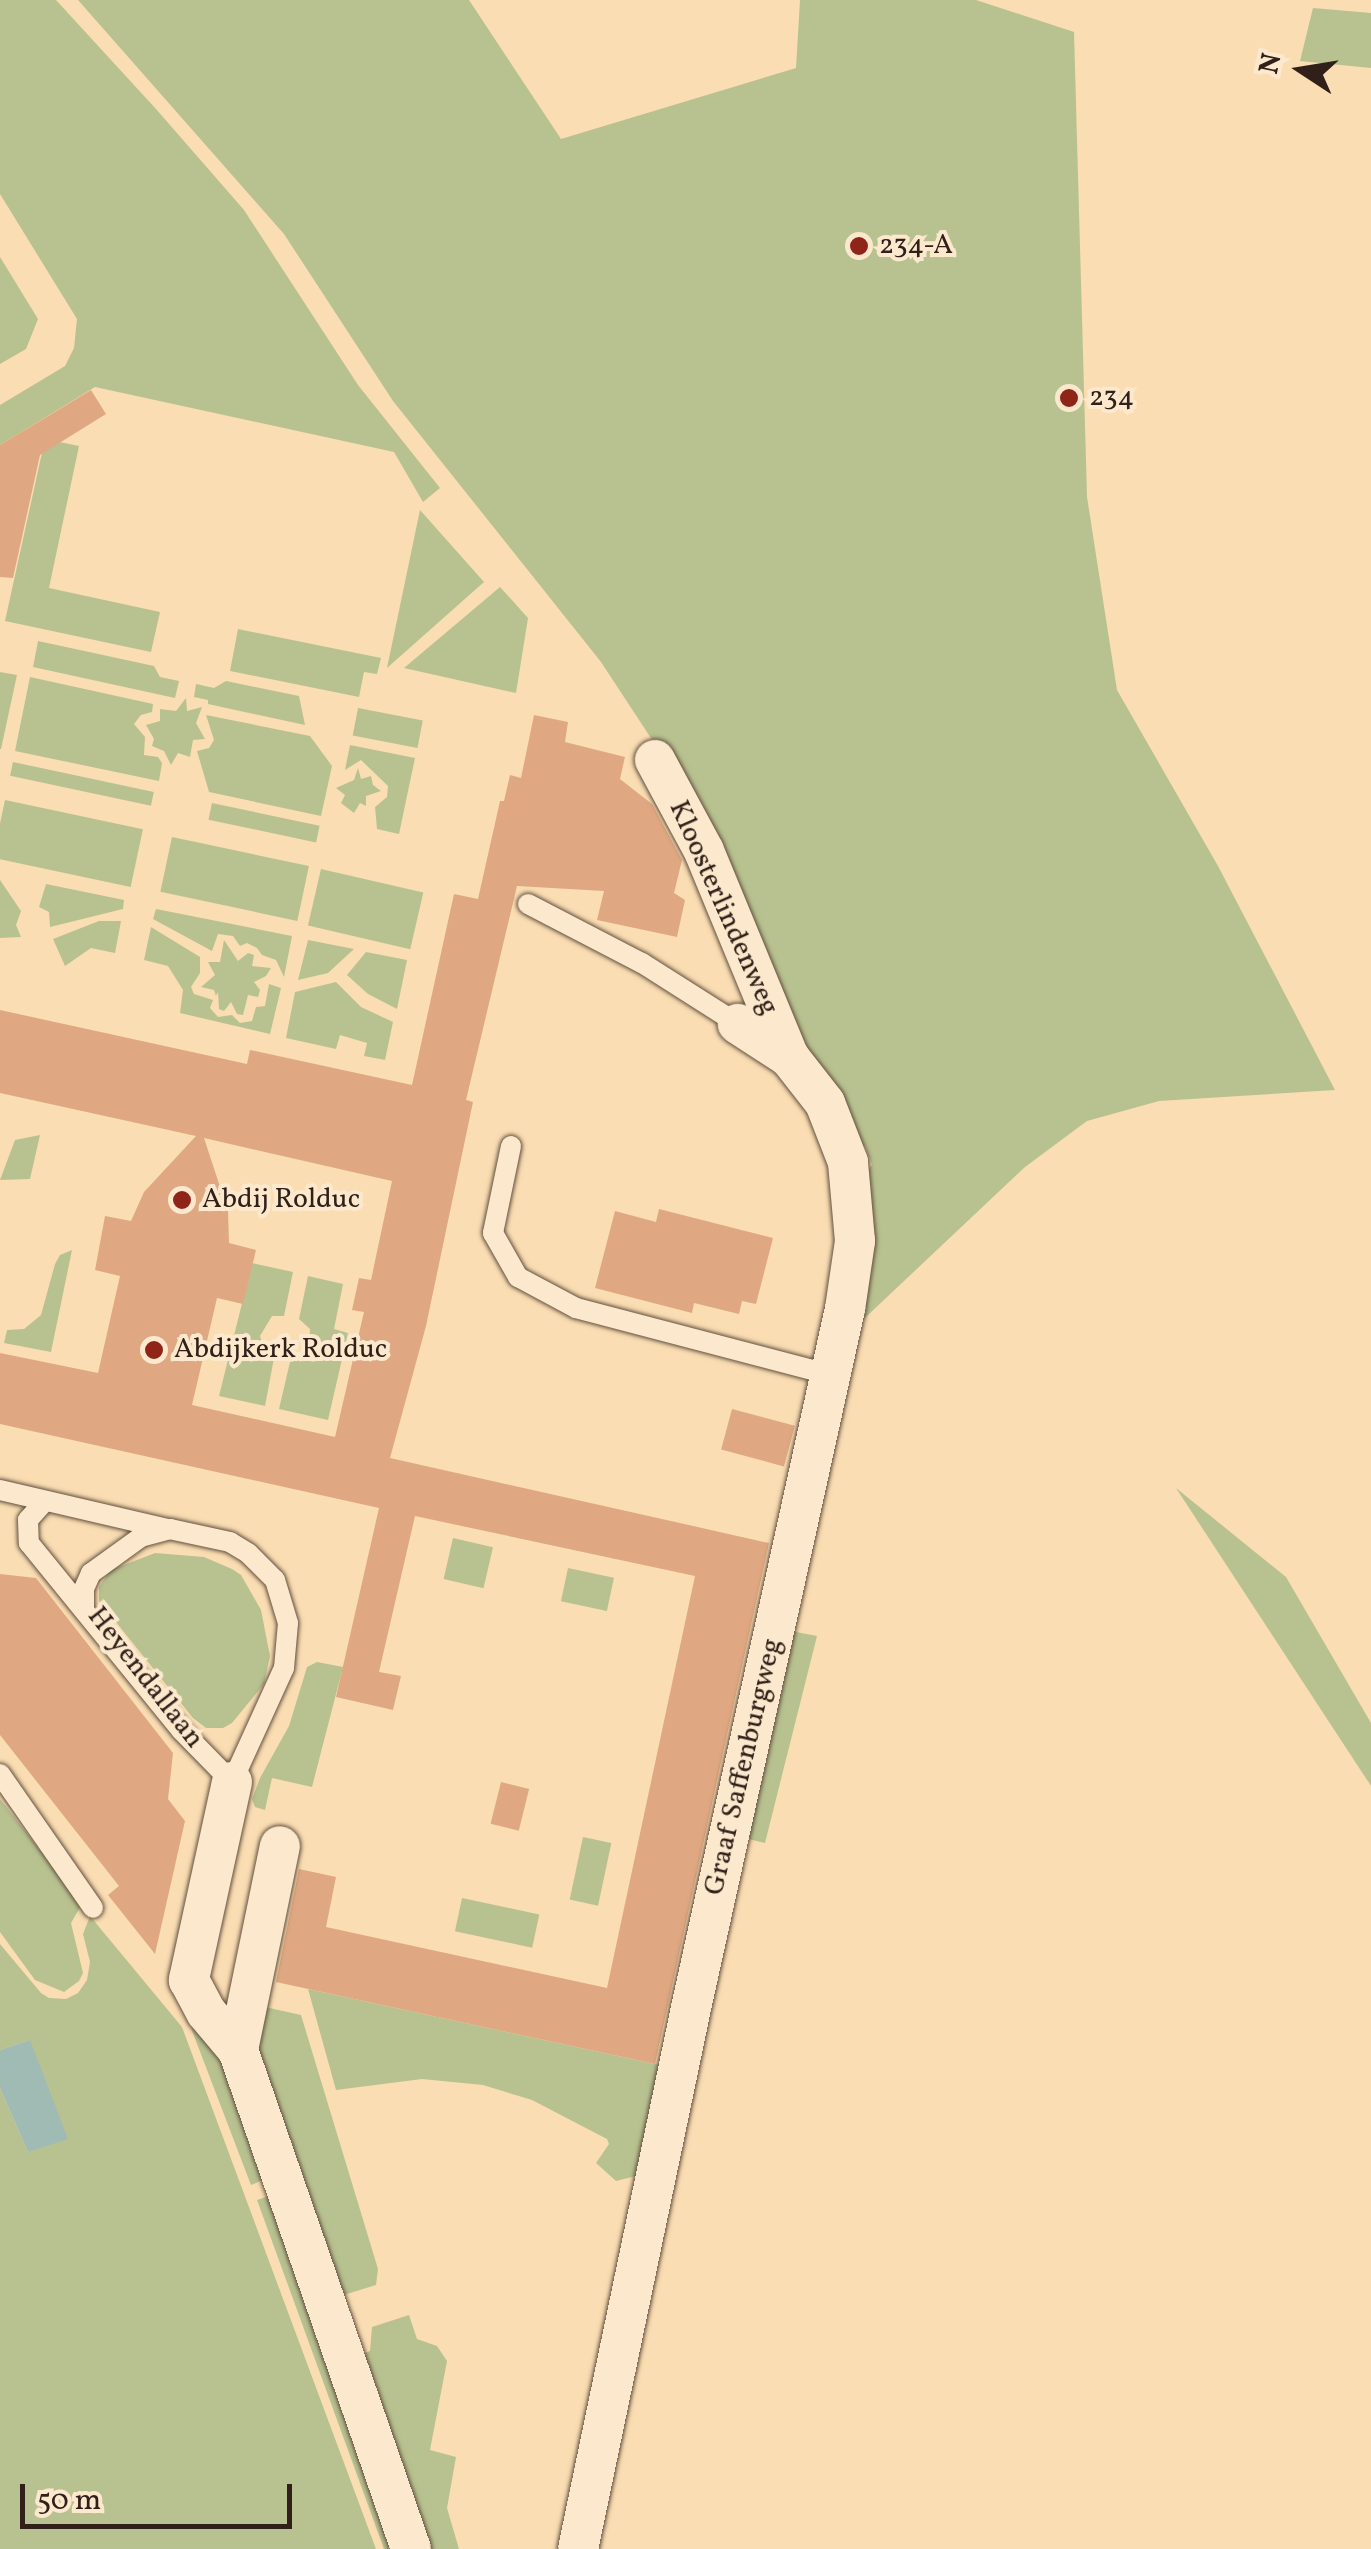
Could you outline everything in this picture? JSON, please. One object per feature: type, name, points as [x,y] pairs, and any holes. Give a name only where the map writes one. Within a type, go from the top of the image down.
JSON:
[{"type":"street","name":"Kloosterlindenweg","points":[[655,760],[704,851],[788,1057]]},
{"type":"street","name":"Graaf Saffenburgweg","points":[[578,2549],[845,1309],[855,1241],[852,1182],[843,1143],[825,1103],[788,1057],[738,1024]]},
{"type":"street","points":[[232,1782],[189,1980],[206,2012],[238,2050],[411,2549]]},
{"type":"street","points":[[238,2050],[280,1846]]},
{"type":"lane","points":[[528,904],[642,963],[738,1024]]},
{"type":"lane","points":[[512,1146],[493,1233],[518,1277],[576,1308],[828,1374]]},
{"type":"lane","points":[[0,1490],[240,1547],[275,1580],[284,1603],[288,1637],[284,1668],[232,1782]]},
{"type":"lane","points":[[44,1502],[28,1520],[29,1543],[84,1610]]},
{"type":"lane","name":"Heyendallaan","points":[[170,1529],[140,1537],[91,1573],[84,1589],[84,1610],[180,1730],[232,1782]]},
{"type":"lane","points":[[0,1774],[92,1908]]},
{"type":"green space","points":[[0,0],[56,0],[156,109],[244,210],[358,385],[440,488],[423,502],[394,452],[95,387],[0,445],[0,405],[65,366],[74,348],[77,319],[0,194]]},
{"type":"green space","points":[[78,0],[469,0],[561,139],[796,68],[800,0],[976,0],[1074,32],[1087,497],[1117,690],[1218,866],[1335,1090],[1159,1101],[1087,1121],[1025,1167],[851,1331],[861,1177],[872,1165],[865,1146],[852,1143],[664,758],[601,662],[393,401],[284,234]]},
{"type":"green space","points":[[1313,8],[1371,13],[1371,68],[1300,61]]},
{"type":"green space","points":[[0,257],[38,319],[26,349],[0,364]]},
{"type":"green space","points":[[45,439],[79,446],[49,588],[160,612],[151,652],[5,621]]},
{"type":"green space","points":[[420,510],[484,582],[387,668]]},
{"type":"green space","points":[[500,587],[528,618],[516,693],[404,668]]},
{"type":"green space","points":[[238,629],[381,658],[377,674],[364,672],[359,697],[230,671]]},
{"type":"green space","points":[[38,641],[154,666],[160,677],[179,681],[175,698],[33,667]]},
{"type":"green space","points":[[0,672],[17,675],[1,749],[0,749]]},
{"type":"green space","points":[[30,677],[153,704],[152,712],[141,715],[134,724],[145,737],[144,755],[158,757],[162,763],[159,781],[15,751]]},
{"type":"green space","points":[[226,681],[299,696],[305,725],[208,704],[208,700],[194,697],[196,684],[214,688]]},
{"type":"green space","points":[[186,698],[187,711],[202,707],[196,723],[205,739],[193,740],[190,757],[178,753],[171,765],[164,751],[152,746],[154,739],[146,725],[160,721],[160,709],[176,711]]},
{"type":"green space","points":[[358,708],[423,721],[417,748],[353,735]]},
{"type":"green space","points":[[206,715],[310,736],[332,766],[321,816],[209,792],[197,751],[209,748],[214,740]]},
{"type":"green space","points":[[350,745],[415,758],[399,834],[377,829],[375,807],[387,797],[388,786],[361,760],[345,770]]},
{"type":"green space","points":[[13,762],[154,792],[151,806],[10,776]]},
{"type":"green space","points":[[358,768],[361,779],[371,776],[373,785],[381,791],[366,796],[366,806],[360,803],[354,813],[341,803],[345,795],[336,788],[354,780]]},
{"type":"green space","points":[[5,800],[143,829],[131,887],[0,859],[0,824]]},
{"type":"green space","points":[[212,803],[320,826],[316,842],[208,820]]},
{"type":"green space","points":[[172,837],[309,866],[297,921],[160,892]]},
{"type":"green space","points":[[321,869],[423,893],[410,949],[308,926]]},
{"type":"green space","points":[[0,880],[21,911],[16,925],[21,937],[0,938]]},
{"type":"green space","points":[[46,884],[124,900],[123,909],[50,927],[49,912],[39,907]]},
{"type":"green space","points":[[156,909],[292,936],[284,977],[276,960],[262,955],[257,948],[247,943],[240,946],[233,936],[218,934],[212,951],[153,919]]},
{"type":"green space","points":[[99,921],[121,921],[115,953],[91,948],[65,966],[53,939]]},
{"type":"green space","points":[[151,927],[200,957],[200,973],[191,987],[194,994],[213,1000],[210,1008],[218,1017],[232,1015],[240,1023],[252,1021],[256,1007],[265,1006],[269,984],[281,988],[270,1034],[180,1013],[183,990],[168,966],[144,960]]},
{"type":"green space","points":[[224,940],[238,961],[248,953],[254,955],[252,966],[271,968],[254,982],[260,990],[258,997],[248,995],[243,1015],[237,1014],[231,1002],[224,1011],[219,1009],[218,992],[216,996],[214,990],[201,987],[215,975],[208,962],[220,962]]},
{"type":"green space","points":[[308,940],[354,949],[328,973],[298,980]]},
{"type":"green space","points":[[366,952],[407,960],[397,1009],[368,994],[347,975]]},
{"type":"green space","points":[[336,982],[361,1007],[393,1022],[385,1060],[364,1056],[367,1043],[340,1035],[336,1049],[286,1038],[295,992]]},
{"type":"green space","points":[[40,1135],[30,1179],[0,1180],[15,1140]]},
{"type":"green space","points":[[72,1250],[51,1352],[4,1343],[7,1330],[24,1329],[41,1315],[55,1264],[60,1255]]},
{"type":"green space","points":[[252,1263],[293,1272],[284,1316],[272,1316],[260,1336],[264,1351],[274,1358],[265,1406],[219,1396]]},
{"type":"green space","points":[[308,1276],[343,1284],[334,1329],[348,1333],[328,1420],[279,1409],[290,1362],[299,1360],[309,1349],[310,1329],[299,1319]]},
{"type":"green space","points":[[1176,1488],[1286,1577],[1371,1723],[1371,1786]]},
{"type":"green space","points":[[453,1538],[493,1547],[484,1588],[444,1579]]},
{"type":"green space","points":[[155,1553],[204,1557],[232,1569],[241,1575],[261,1610],[270,1656],[264,1684],[232,1723],[223,1728],[206,1728],[193,1718],[99,1601],[99,1587],[111,1570]]},
{"type":"green space","points":[[568,1568],[614,1578],[607,1611],[561,1601]]},
{"type":"green space","points":[[785,1630],[817,1636],[765,1843],[748,1839]]},
{"type":"green space","points":[[317,1662],[343,1667],[312,1787],[272,1778],[265,1810],[255,1807],[252,1799],[289,1726],[307,1667]]},
{"type":"green space","points":[[0,1799],[82,1904],[71,1923],[83,1973],[64,1992],[35,1980],[0,1932]]},
{"type":"green space","points":[[583,1837],[611,1843],[598,1906],[570,1900]]},
{"type":"green space","points":[[462,1898],[539,1914],[532,1948],[455,1931]]},
{"type":"green space","points":[[90,1916],[182,2027],[376,2549],[0,2549],[0,2088],[28,2152],[30,2040],[0,2050],[0,1944],[41,1993],[66,1999],[78,1993],[87,1980],[90,1962],[83,1934]]},
{"type":"green space","points":[[308,1989],[664,2066],[644,2174],[616,2181],[596,2163],[609,2144],[607,2139],[532,2100],[483,2085],[422,2079],[336,2090]]},
{"type":"green space","points":[[256,2005],[301,2015],[378,2269],[376,2285],[337,2297],[248,2035]]},
{"type":"green space","points":[[191,2028],[221,2043],[268,2178],[251,2185]]},
{"type":"green space","points":[[275,2194],[397,2549],[384,2549],[257,2200]]},
{"type":"green space","points":[[409,2315],[417,2339],[437,2346],[447,2361],[430,2450],[456,2457],[447,2508],[459,2549],[421,2549],[355,2357],[370,2351],[372,2327]]},
{"type":"water","points":[[30,2040],[68,2139],[28,2152],[0,2088],[0,2050]]},
{"type":"building","points":[[91,390],[106,414],[40,455],[13,578],[0,577],[0,445]]},
{"type":"building","points":[[534,715],[568,722],[565,742],[625,757],[620,779],[652,804],[682,860],[674,893],[685,900],[677,937],[597,920],[604,891],[517,886],[466,1100],[473,1102],[426,1326],[390,1458],[769,1543],[655,2064],[276,1982],[299,1869],[336,1877],[326,1927],[607,1988],[695,1576],[415,1516],[379,1672],[401,1676],[393,1710],[336,1697],[379,1508],[0,1424],[0,1353],[98,1373],[120,1276],[95,1270],[105,1216],[131,1221],[144,1192],[196,1136],[0,1093],[0,1010],[247,1064],[250,1050],[412,1085],[454,894],[478,899],[500,801],[504,801],[510,775],[521,778]],"holes":[[[204,1138],[392,1181],[371,1280],[359,1278],[352,1310],[364,1312],[335,1437],[192,1405],[217,1298],[243,1304],[256,1250],[229,1243],[228,1211]]]},
{"type":"building","points":[[659,1209],[773,1238],[756,1304],[742,1301],[739,1314],[694,1303],[692,1313],[595,1288],[615,1211],[656,1222]]},
{"type":"building","points":[[732,1409],[795,1426],[784,1466],[721,1450]]},
{"type":"building","points":[[0,1574],[36,1578],[173,1753],[168,1799],[185,1821],[155,1954],[108,1895],[119,1886],[0,1735]]},
{"type":"building","points":[[501,1782],[529,1789],[519,1831],[491,1824]]},
{"type":"place","name":"234-A","points":[[859,246]]},
{"type":"place","name":"234","points":[[1069,398]]},
{"type":"place","name":"Abdij Rolduc","points":[[182,1200]]},
{"type":"place","name":"Abdijkerk Rolduc","points":[[154,1350]]}]
